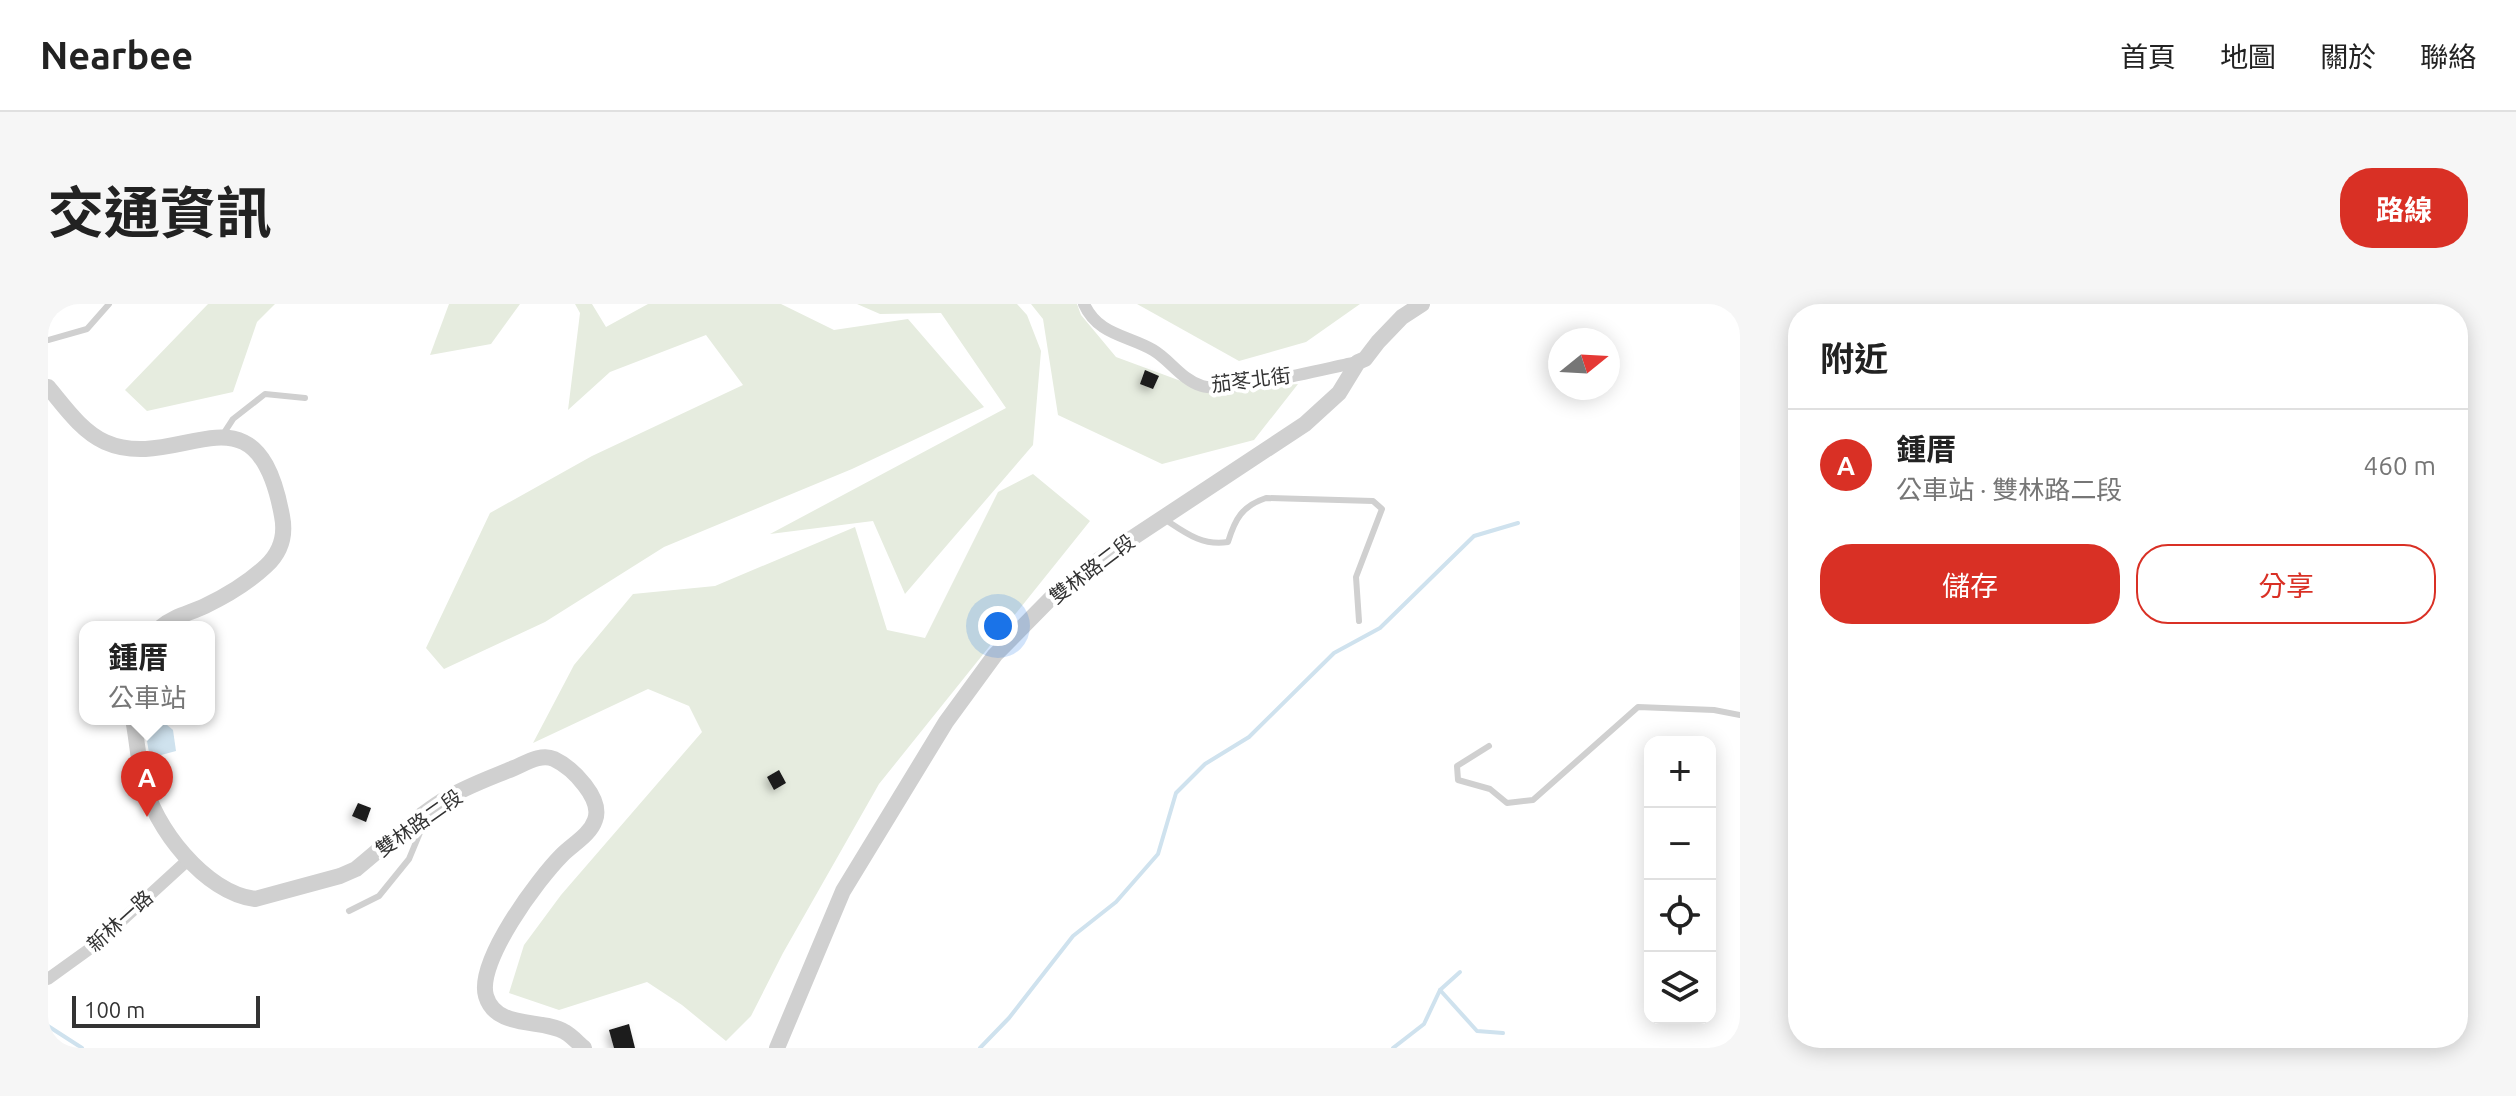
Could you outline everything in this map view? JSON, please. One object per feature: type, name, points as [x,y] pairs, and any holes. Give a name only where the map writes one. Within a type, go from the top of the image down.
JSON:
[{"type":"street","name":"茄苳北街","points":[[1084,304],[1089,315],[1100,326],[1154,350],[1191,382],[1204,388],[1241,385],[1358,362]]},
{"type":"street","points":[[1358,362],[1365,359],[1403,311],[1422,304]]},
{"type":"street","name":"雙林路二段","points":[[777,1048],[843,891],[946,722],[995,655],[1058,591],[1099,560],[1296,431],[1339,393],[1358,362]]},
{"type":"street","points":[[48,387],[81,425],[105,442],[133,449],[220,439],[246,444],[266,465],[278,494],[284,538],[275,556],[253,576],[214,602],[170,621]]},
{"type":"street","name":"雙林路二段","points":[[134,725],[143,780],[150,801],[171,836],[218,887],[242,898],[255,899],[356,869],[442,801],[540,757],[556,760],[590,790],[597,811],[593,825],[550,868],[524,903],[499,944],[484,982],[489,1003],[501,1015],[564,1031],[584,1048]]},
{"type":"street","name":"新林一路","points":[[48,979],[95,945],[189,859]]},
{"type":"lane","points":[[48,340],[87,329],[109,304]]},
{"type":"lane","points":[[220,439],[233,419],[265,394],[305,398]]},
{"type":"lane","points":[[1163,518],[1197,540],[1223,544],[1228,542],[1239,512],[1252,502],[1266,498],[1373,501],[1382,509],[1356,577],[1359,621]]},
{"type":"lane","points":[[1489,746],[1457,766],[1458,780],[1490,789],[1507,803],[1533,800],[1638,707],[1714,710],[1740,715]]},
{"type":"lane","points":[[349,911],[379,896],[387,887],[409,859],[429,811]]},
{"type":"shaded area","points":[[208,304],[275,304],[257,322],[233,392],[147,411],[125,390]]},
{"type":"shaded area","points":[[449,304],[520,304],[491,344],[430,355]]},
{"type":"shaded area","points":[[575,304],[592,304],[606,327],[648,304],[781,304],[834,330],[908,319],[984,407],[852,469],[664,547],[545,622],[444,669],[426,648],[490,513],[592,456],[743,385],[706,335],[610,372],[568,410],[580,313]]},
{"type":"shaded area","points":[[857,304],[1017,304],[1027,315],[1041,351],[1033,445],[905,594],[873,521],[770,534],[1006,408],[941,313],[880,314]]},
{"type":"shaded area","points":[[1031,304],[1077,304],[1081,315],[1116,357],[1208,391],[1298,384],[1254,440],[1162,464],[1058,415],[1043,319]]},
{"type":"shaded area","points":[[1137,304],[1360,304],[1306,342],[1239,361]]},
{"type":"shaded area","points":[[1033,474],[1090,521],[879,784],[783,953],[751,1016],[726,1041],[682,1005],[647,982],[559,1010],[509,993],[524,945],[561,895],[702,732],[689,706],[648,689],[533,743],[574,665],[633,594],[715,586],[855,527],[887,630],[925,638],[998,492]]},
{"type":"water","points":[[144,725],[167,725],[173,730],[176,751],[150,758]]},
{"type":"building","points":[[1145,370],[1159,376],[1153,389],[1140,384]]},
{"type":"building","points":[[779,770],[786,783],[774,790],[767,777]]},
{"type":"building","points":[[358,803],[371,808],[366,822],[352,816]]},
{"type":"building","points":[[629,1024],[635,1048],[614,1048],[609,1030]]},
{"type":"waterway","points":[[980,1048],[1009,1018],[1073,936],[1116,902],[1158,854],[1176,793],[1205,764],[1249,737],[1334,653],[1380,628],[1474,536],[1518,523]]},
{"type":"waterway","points":[[1440,990],[1460,972]]},
{"type":"waterway","points":[[1393,1048],[1424,1024],[1440,990],[1477,1031],[1503,1033]]},
{"type":"waterway","points":[[48,1026],[82,1048]]},
{"type":"place","name":"鍾厝","points":[[147,817]]}]
